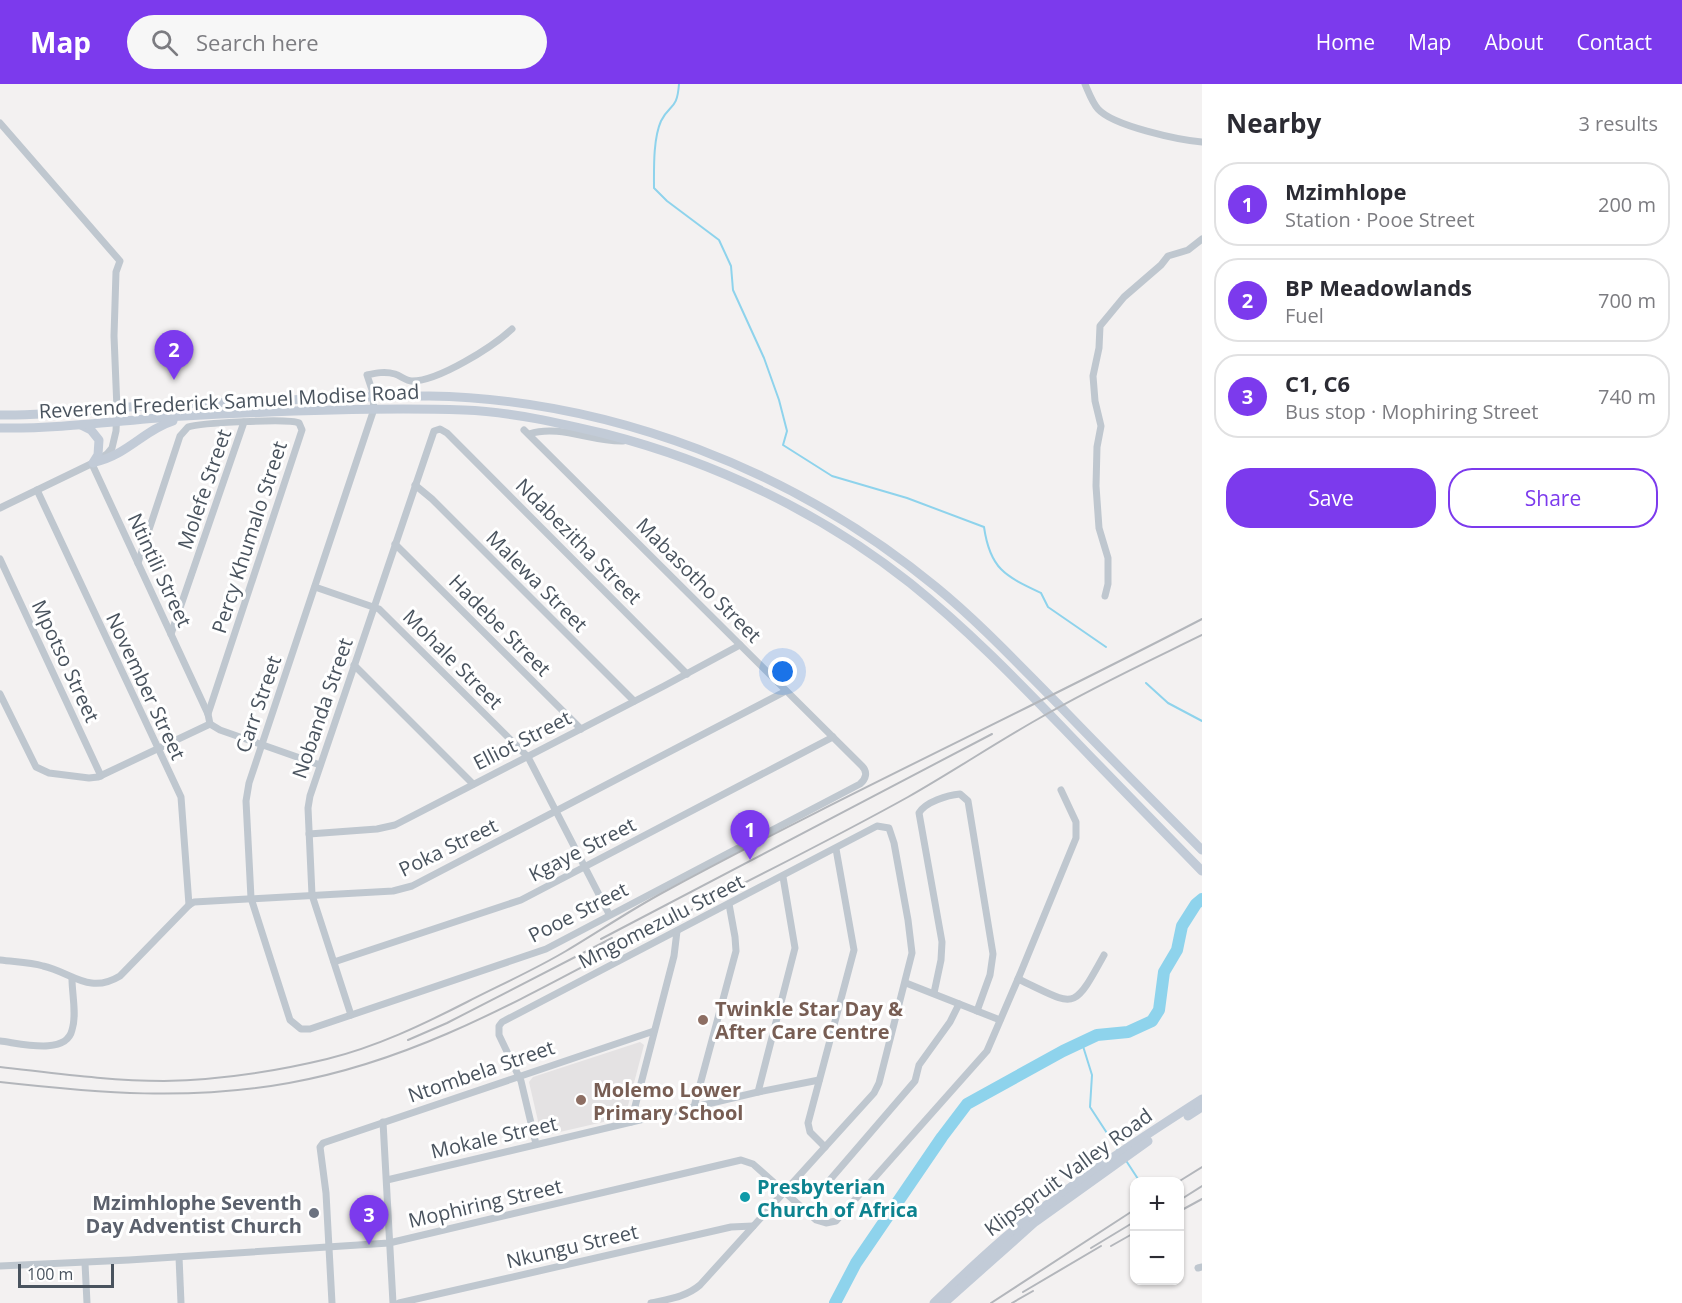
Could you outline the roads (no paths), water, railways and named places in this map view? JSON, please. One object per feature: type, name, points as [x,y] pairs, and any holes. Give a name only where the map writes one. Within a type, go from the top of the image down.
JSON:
[{"type":"main road","name":"Reverend Frederick Samuel Modise Road","points":[[0,415],[39,415],[373,396],[431,396],[499,401],[552,409],[610,422],[701,450],[762,477],[810,502],[859,531],[925,578],[964,612],[1202,850]]},
{"type":"main road","name":"Reverend Frederick Samuel Modise Road","points":[[0,428],[187,416],[374,410],[468,410],[571,426],[632,441],[678,456],[752,486],[806,514],[871,555],[908,582],[957,622],[1013,677],[1200,870]]},
{"type":"main road","points":[[93,463],[126,450],[159,425],[187,416]]},
{"type":"main road","points":[[79,424],[91,430],[99,440],[99,451],[93,463]]},
{"type":"main road","name":"Klipspruit Valley Road","points":[[934,1303],[1006,1237],[1202,1099]]},
{"type":"main road","name":"Klipspruit Valley Road","points":[[1139,1143],[1202,1107]]},
{"type":"main road","name":"Klipspruit Valley Road","points":[[944,1303],[1035,1222],[1106,1166]]},
{"type":"street","points":[[1085,84],[1100,111],[1112,118],[1138,129],[1202,142]]},
{"type":"street","points":[[0,123],[120,261],[116,272],[114,336],[117,421],[111,448],[107,454],[93,463],[0,508]]},
{"type":"street","points":[[1105,596],[1108,584],[1108,558],[1099,528],[1096,486],[1097,447],[1101,426],[1095,401],[1093,376],[1099,348],[1100,326],[1124,297],[1161,265],[1168,256],[1188,250],[1202,239]]},
{"type":"street","name":"Carr Street","points":[[295,1026],[290,1020],[251,898],[246,801],[249,783],[374,410],[367,375],[386,372],[410,381],[430,378],[449,370],[498,341],[512,329]]},
{"type":"street","name":"Percy Khumalo Street","points":[[208,714],[302,430],[299,423],[292,420],[244,422]]},
{"type":"street","points":[[138,563],[182,433],[189,426],[244,422]]},
{"type":"street","name":"Molefe Street","points":[[171,634],[244,422]]},
{"type":"street","name":"Nobanda Street","points":[[351,1015],[312,895],[310,796],[433,433],[440,429],[447,433]]},
{"type":"street","name":"Mabasotho Street","points":[[632,441],[615,441],[548,432],[526,432],[865,768],[862,783]]},
{"type":"street","name":"Ndabezitha Street","points":[[447,433],[687,674]]},
{"type":"street","name":"Ntintili Street","points":[[93,463],[208,714],[210,724]]},
{"type":"street","name":"Malewa Street","points":[[415,485],[439,506],[634,701]]},
{"type":"street","name":"November Street","points":[[37,490],[157,750],[178,790],[183,804],[189,905]]},
{"type":"street","name":"Hadebe Street","points":[[395,544],[581,729]]},
{"type":"street","name":"Mpotso Street","points":[[0,559],[101,776]]},
{"type":"street","name":"Mohale Street","points":[[315,587],[374,607],[386,614],[528,757],[609,915]]},
{"type":"street","name":"Elliot Street","points":[[309,834],[377,829],[395,825],[740,645]]},
{"type":"street","points":[[354,665],[473,784]]},
{"type":"street","name":"Poka Street","points":[[189,905],[199,901],[393,891],[412,886],[786,691]]},
{"type":"street","points":[[0,694],[36,767],[50,773],[90,778],[101,776],[210,724],[220,730],[320,765]]},
{"type":"street","name":"Kgaye Street","points":[[334,962],[516,901],[833,737]]},
{"type":"street","name":"Pooe Street","points":[[295,1026],[310,1029],[541,951],[862,783]]},
{"type":"street","name":"Mophiring Street","points":[[0,1266],[85,1263],[389,1243],[741,1160],[753,1164],[819,1221],[826,1223],[836,1221],[984,1055],[1018,979],[1077,834],[1074,816],[1061,790]]},
{"type":"street","points":[[934,993],[941,960],[942,942],[919,813],[922,807],[960,794],[968,801],[992,943],[990,975],[977,1011]]},
{"type":"street","name":"Mngomezulu Street","points":[[536,1144],[522,1084],[499,1035],[499,1026],[502,1022],[878,826],[889,828],[894,843],[912,948],[906,983]]},
{"type":"street","points":[[825,1147],[808,1127],[854,950],[836,849]]},
{"type":"street","points":[[758,1092],[795,948],[783,877]]},
{"type":"street","points":[[694,1107],[736,951],[729,904]]},
{"type":"street","points":[[0,960],[45,966],[72,979],[94,983],[110,981],[120,976],[189,905]]},
{"type":"street","points":[[631,1122],[674,956],[677,931]]},
{"type":"street","points":[[1018,979],[1063,1000],[1073,1000],[1083,992],[1104,955]]},
{"type":"street","points":[[0,1041],[49,1047],[67,1040],[73,1025],[72,979]]},
{"type":"street","points":[[651,1303],[691,1292],[876,1089],[906,983],[1000,1020]]},
{"type":"street","points":[[816,1196],[915,1081],[919,1065],[950,1022],[959,1004]]},
{"type":"street","name":"Ntombela Street","points":[[329,1248],[326,1193],[320,1147],[325,1142],[654,1031]]},
{"type":"street","name":"Mokale Street","points":[[387,1180],[758,1092],[819,1080]]},
{"type":"street","points":[[383,1122],[393,1303]]},
{"type":"street","name":"Nkungu Street","points":[[399,1303],[720,1229],[739,1225],[753,1226]]},
{"type":"street","points":[[329,1248],[332,1303]]},
{"type":"street","points":[[179,1257],[181,1303]]},
{"type":"street","points":[[85,1263],[87,1303]]},
{"type":"waterway","points":[[679,84],[677,99],[664,115],[658,128],[654,154],[654,188],[667,201],[719,240],[731,266],[733,290],[764,358],[779,400],[787,431],[783,445],[832,476],[907,498],[984,527],[990,553],[1001,569],[1009,576],[1041,593],[1048,607],[1106,647]]},
{"type":"waterway","points":[[1146,683],[1168,703],[1202,721]]},
{"type":"waterway","points":[[835,1303],[856,1263],[967,1104],[1063,1051],[1097,1035],[1128,1032],[1152,1021],[1159,1010],[1164,972],[1177,950],[1182,926],[1196,904],[1202,899]]},
{"type":"waterway","points":[[1082,1043],[1092,1075],[1090,1107],[1118,1150]]},
{"type":"waterway","points":[[1125,1159],[1137,1177]]},
{"type":"railway","points":[[0,1067],[123,1080],[205,1079],[307,1064],[381,1042],[529,971],[729,857],[1202,619]]},
{"type":"railway","points":[[0,1082],[108,1092],[180,1093],[252,1089],[336,1073],[426,1043],[512,1003],[842,833],[908,797],[1058,708],[1202,635]]},
{"type":"railway","points":[[601,939],[992,734]]},
{"type":"railway","points":[[408,1040],[447,1023],[612,938]]},
{"type":"railway","points":[[1184,1178],[1202,1167]]},
{"type":"railway","points":[[1184,1197],[1202,1186]]},
{"type":"railway","points":[[1184,1209],[1202,1199]]},
{"type":"railway","points":[[991,1303],[1130,1213]]},
{"type":"railway","points":[[1091,1248],[1130,1224]]},
{"type":"railway","points":[[1111,1246],[1130,1235]]},
{"type":"railway","points":[[1023,1292],[1101,1246]]},
{"type":"railway","points":[[1012,1303],[1033,1291]]},
{"type":"place","name":"BP Meadowlands","points":[[174,380]]},
{"type":"place","name":"Mzimhlope","points":[[750,860]]},
{"type":"place","name":"Twinkle Star Day & After Care Centre","points":[[703,1020]]},
{"type":"place","name":"Molemo Lower Primary School","points":[[581,1100]]},
{"type":"place","name":"Presbyterian Church of Africa","points":[[745,1197]]},
{"type":"place","name":"Mzimhlophe Seventh Day Adventist Church","points":[[314,1213]]},
{"type":"place","name":"C1, C6","points":[[369,1245]]}]
